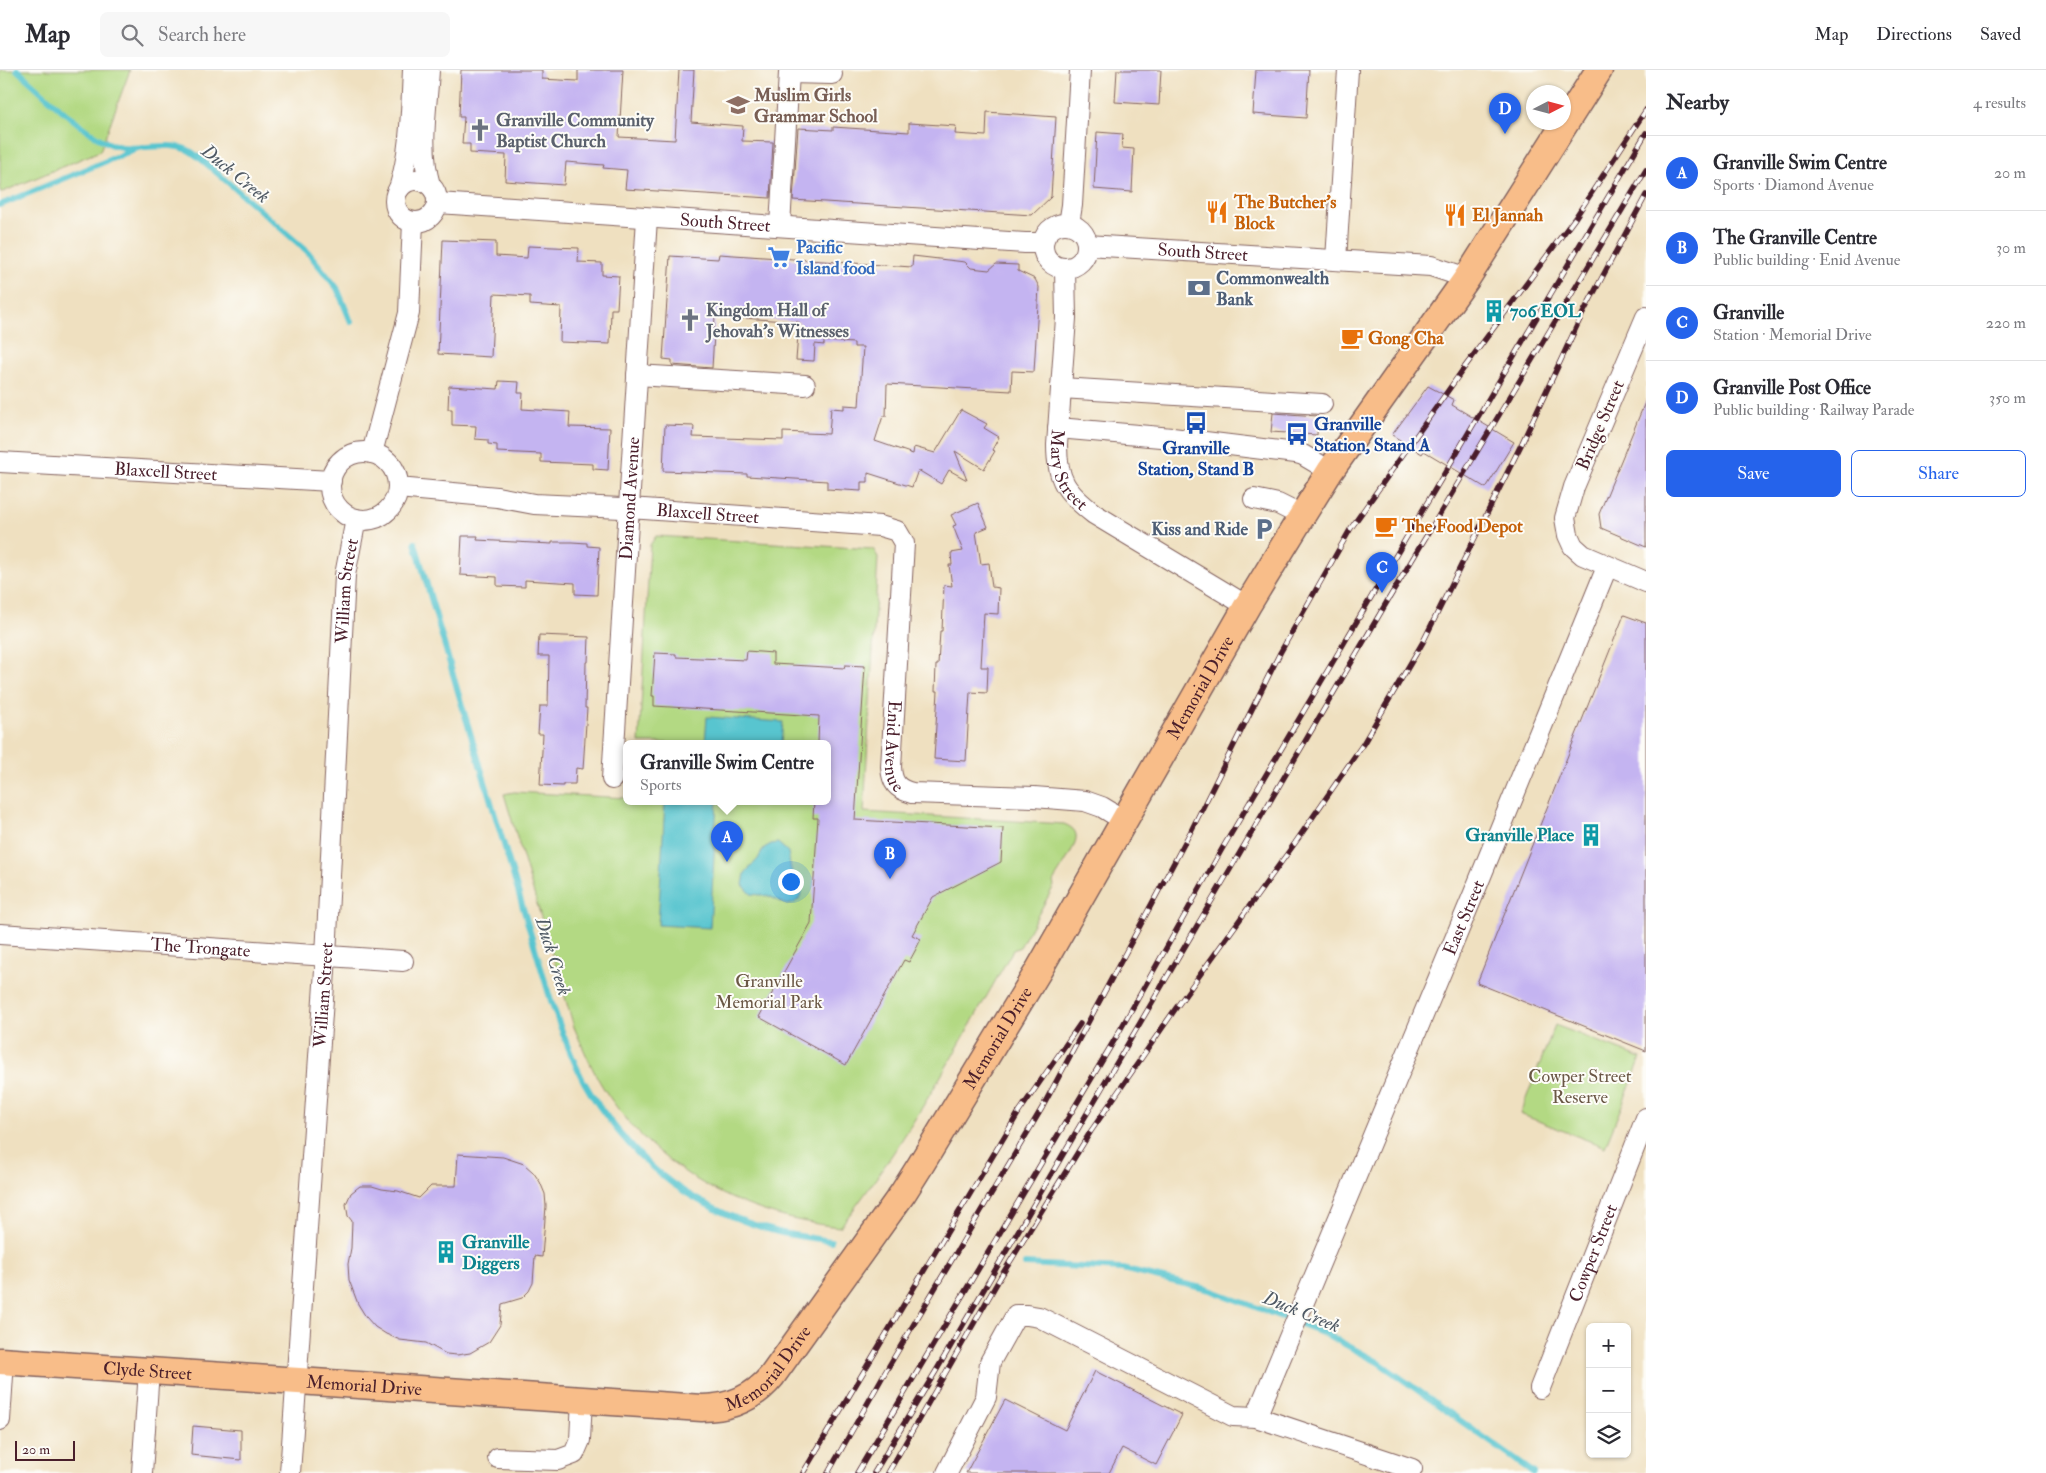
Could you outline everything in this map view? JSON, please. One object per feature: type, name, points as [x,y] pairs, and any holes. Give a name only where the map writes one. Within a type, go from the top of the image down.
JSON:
[{"type":"main road","name":"Memorial Drive","points":[[296,1381],[710,1408],[739,1402],[749,1397],[765,1384],[903,1193],[1006,1025],[1247,606],[1302,516],[1330,471],[1467,278],[1599,70]]},
{"type":"main road","name":"Clyde Street","points":[[2,1361],[296,1381]]},
{"type":"street","points":[[399,189],[410,180],[417,180],[430,185],[435,190],[438,203],[432,216],[420,222],[406,220],[397,210],[395,202],[409,145],[413,70]]},
{"type":"street","points":[[429,70],[425,161],[430,185]]},
{"type":"street","points":[[1069,224],[1072,205],[1080,70]]},
{"type":"street","points":[[1336,260],[1348,70]]},
{"type":"street","points":[[780,226],[789,73],[832,74]]},
{"type":"street","name":"South Street","points":[[438,203],[1042,243]]},
{"type":"street","name":"Diamond Avenue","points":[[612,779],[647,218]]},
{"type":"street","points":[[372,453],[409,314],[413,222]]},
{"type":"street","points":[[1069,224],[1082,232],[1087,245],[1081,262],[1076,266],[1065,269],[1048,262],[1042,250],[1042,243],[1044,236],[1055,226],[1069,224]]},
{"type":"street","name":"South Street","points":[[1087,245],[1432,266],[1467,278]]},
{"type":"street","name":"Mary Street","points":[[1065,269],[1066,318],[1057,465],[1065,485],[1076,499],[1104,520],[1247,606]]},
{"type":"street","name":"Bridge Street","points":[[1607,567],[1583,555],[1574,546],[1568,535],[1565,518],[1568,502],[1646,317]]},
{"type":"street","points":[[637,375],[806,385]]},
{"type":"street","points":[[1061,388],[1322,404]]},
{"type":"street","points":[[1058,428],[1172,438],[1296,453],[1303,455],[1330,471]]},
{"type":"street","points":[[359,452],[372,453],[384,458],[390,464],[395,471],[398,488],[392,505],[384,514],[368,520],[356,519],[345,514],[337,506],[330,490],[331,481],[337,465],[343,459],[359,452]]},
{"type":"street","name":"Blaxcell Street","points":[[0,462],[331,481]]},
{"type":"street","name":"Blaxcell Street","points":[[398,488],[497,497],[534,504],[629,508],[880,526],[897,531]]},
{"type":"street","points":[[1254,499],[1278,504],[1302,516]]},
{"type":"street","name":"William Street","points":[[290,1473],[326,956],[345,575],[356,519]]},
{"type":"street","name":"Enid Avenue","points":[[897,531],[904,543],[891,767],[894,784],[898,789],[912,793],[1034,797],[1085,801],[1102,807],[1124,821]]},
{"type":"street","points":[[1607,567],[1646,582]]},
{"type":"street","name":"East Street","points":[[1256,1417],[1319,1269],[1607,567]]},
{"type":"street","name":"The Trongate","points":[[0,934],[403,961]]},
{"type":"street","name":"Cowper Street","points":[[1540,1388],[1646,1118]]},
{"type":"street","points":[[947,1473],[986,1397],[990,1362],[1016,1315],[1027,1314],[1039,1317],[1233,1416],[1256,1417],[1412,1469]]},
{"type":"street","points":[[0,1420],[2,1361]]},
{"type":"street","points":[[142,1473],[149,1370]]},
{"type":"street","points":[[498,1458],[558,1460],[574,1454],[580,1440],[582,1399]]},
{"type":"green space","points":[[0,70],[130,70],[100,151],[0,193]]},
{"type":"green space","name":"Granville Memorial Park","points":[[656,536],[873,549],[878,557],[864,812],[1064,824],[1073,829],[1076,835],[1071,852],[1053,882],[1054,886],[1020,947],[1013,950],[932,1092],[888,1161],[840,1227],[805,1222],[770,1213],[737,1201],[677,1167],[650,1144],[626,1118],[600,1082],[574,1027],[504,794],[514,792],[623,798],[623,805],[831,805],[831,740],[639,740],[650,545]]},
{"type":"green space","name":"Cowper Street Reserve","points":[[1555,1025],[1641,1058],[1605,1147],[1520,1114]]},
{"type":"water","points":[[707,717],[783,722],[781,740],[705,740]]},
{"type":"water","points":[[665,805],[717,805],[710,928],[658,925]]},
{"type":"water","points":[[778,843],[788,852],[791,870],[802,891],[799,899],[787,905],[769,896],[751,894],[743,885],[745,873],[758,859],[764,848]]},
{"type":"building","points":[[461,70],[542,70],[542,79],[578,81],[578,70],[623,70],[619,137],[675,140],[679,70],[694,70],[691,122],[743,126],[742,141],[773,142],[770,198],[625,189],[627,170],[603,168],[604,165],[566,162],[564,185],[505,181],[506,155],[470,153],[470,144],[462,144],[464,117],[459,117]]},
{"type":"building","points":[[1117,70],[1161,70],[1159,105],[1115,102]]},
{"type":"building","points":[[1256,70],[1309,70],[1306,118],[1253,114]]},
{"type":"building","points":[[987,112],[1056,117],[1051,197],[1032,215],[793,200],[798,128],[833,130],[833,127],[909,132],[909,123],[956,126],[955,134],[986,136]]},
{"type":"building","points":[[1097,132],[1123,134],[1122,148],[1134,149],[1132,192],[1094,189]]},
{"type":"building","points":[[443,240],[496,242],[496,256],[527,258],[528,246],[579,248],[578,262],[602,263],[602,275],[619,276],[617,309],[611,309],[610,344],[560,342],[561,307],[530,305],[530,296],[494,294],[491,357],[438,354]]},
{"type":"building","points":[[719,254],[912,267],[913,256],[965,262],[971,268],[989,270],[996,264],[1018,265],[1018,271],[1035,279],[1039,287],[1034,372],[1012,371],[1011,391],[887,384],[886,416],[883,416],[875,441],[913,454],[914,447],[935,453],[961,410],[987,424],[984,428],[999,437],[992,450],[995,451],[984,469],[955,451],[967,480],[949,470],[941,484],[918,470],[912,487],[868,473],[868,482],[861,482],[861,491],[827,489],[827,481],[747,476],[747,474],[663,471],[665,425],[694,426],[693,437],[783,440],[783,432],[829,434],[831,408],[844,409],[844,405],[859,406],[863,347],[854,347],[854,343],[824,341],[824,345],[815,344],[814,361],[796,360],[799,322],[715,316],[712,368],[672,365],[672,360],[663,359],[670,256],[718,259]]},
{"type":"building","points":[[499,381],[519,382],[518,393],[523,393],[522,409],[570,412],[569,427],[610,428],[608,470],[593,469],[593,464],[541,462],[541,454],[497,452],[497,445],[488,444],[488,440],[475,439],[476,426],[452,425],[452,409],[448,409],[449,386],[498,389]]},
{"type":"building","points":[[1428,386],[1454,400],[1452,405],[1514,442],[1486,488],[1424,451],[1422,454],[1392,435]]},
{"type":"building","points":[[1646,400],[1646,547],[1601,528],[1599,514]]},
{"type":"building","points":[[1273,413],[1318,416],[1317,435],[1271,432]]},
{"type":"building","points":[[978,503],[988,527],[976,532],[981,564],[989,563],[992,587],[999,588],[998,614],[984,613],[981,667],[988,667],[987,693],[970,692],[966,761],[934,759],[938,691],[935,691],[936,665],[938,665],[940,631],[942,631],[944,585],[952,586],[949,565],[952,565],[951,553],[963,551],[953,526],[956,525],[951,515]]},
{"type":"building","points":[[462,536],[478,536],[477,540],[552,544],[552,542],[587,543],[587,546],[599,547],[597,595],[575,594],[575,583],[525,580],[525,587],[497,586],[497,577],[460,575]]},
{"type":"building","name":"Granville Place","points":[[1624,615],[1646,623],[1646,1051],[1477,983]]},
{"type":"building","points":[[539,635],[589,637],[588,662],[586,662],[585,708],[587,708],[583,769],[576,768],[575,784],[563,784],[563,786],[540,785],[543,734],[538,734],[540,706],[548,706],[549,656],[538,656]]},
{"type":"building","points":[[747,651],[773,653],[773,664],[844,668],[845,665],[865,666],[855,820],[1003,828],[1001,862],[933,897],[912,935],[921,939],[915,951],[909,962],[904,960],[846,1065],[759,1017],[811,923],[818,818],[813,818],[814,805],[831,805],[831,740],[818,740],[819,716],[654,706],[654,696],[652,696],[655,653],[676,654],[676,657],[746,660]]},
{"type":"building","name":"Granville Diggers","points":[[458,1154],[503,1157],[524,1164],[540,1182],[545,1194],[546,1206],[542,1257],[535,1256],[533,1283],[529,1291],[522,1298],[502,1304],[500,1325],[489,1342],[470,1353],[457,1355],[446,1354],[426,1343],[400,1340],[375,1327],[366,1317],[358,1304],[349,1280],[348,1264],[351,1248],[352,1221],[348,1216],[346,1204],[351,1193],[360,1186],[372,1186],[398,1191],[419,1198],[431,1186],[456,1186]]},
{"type":"building","points":[[1095,1371],[1182,1415],[1156,1465],[1122,1448],[1109,1473],[966,1473],[1005,1400],[1065,1430]]},
{"type":"building","points":[[193,1426],[241,1430],[241,1460],[191,1455]]},
{"type":"waterway","name":"Duck Creek","points":[[17,70],[73,120],[108,143],[128,148],[178,147],[188,150],[198,157],[307,251],[337,288],[351,322]]},
{"type":"waterway","points":[[0,205],[133,150]]},
{"type":"waterway","name":"Duck Creek","points":[[415,543],[551,1001],[574,1062],[584,1082],[599,1106],[618,1130],[649,1164],[672,1183],[715,1209],[746,1222],[784,1233],[831,1241]]},
{"type":"waterway","name":"Duck Creek","points":[[1025,1264],[1122,1269],[1210,1290],[1324,1333],[1378,1362],[1534,1473]]},
{"type":"railway","points":[[828,1473],[883,1376],[1042,1108],[1192,829],[1280,653],[1351,528],[1464,368],[1575,218],[1646,110]]},
{"type":"railway","points":[[857,1473],[1115,1039],[1222,849],[1646,133]]},
{"type":"railway","points":[[874,1473],[936,1371],[1388,600],[1646,170]]},
{"type":"railway","points":[[888,1473],[1000,1278],[1091,1131],[1363,744],[1423,642],[1522,443],[1581,317],[1646,195]]},
{"type":"railway","points":[[803,1473],[1019,1112],[1080,1024]]},
{"type":"place","name":"Muslim Girls Grammar School","points":[[738,105]]},
{"type":"place","name":"Granville Community Baptist Church","points":[[480,130]]},
{"type":"place","name":"Granville Post Office","points":[[1505,134]]},
{"type":"place","name":"The Butcher's Block","points":[[1217,212]]},
{"type":"place","name":"El Jannah","points":[[1455,215]]},
{"type":"place","name":"Pacific Island food","points":[[779,257]]},
{"type":"place","name":"Commonwealth Bank","points":[[1199,288]]},
{"type":"place","name":"706 EOL","points":[[1494,311]]},
{"type":"place","name":"Kingdom Hall of Jehovah's Witnesses","points":[[690,320]]},
{"type":"place","name":"Gong Cha","points":[[1352,338]]},
{"type":"place","name":"Granville Station, Stand B","points":[[1196,423]]},
{"type":"place","name":"Granville Station, Stand A","points":[[1297,434]]},
{"type":"place","name":"The Food Depot","points":[[1386,526]]},
{"type":"place","name":"Kiss and Ride","points":[[1264,529]]},
{"type":"place","name":"Granville","points":[[1382,593]]},
{"type":"place","name":"Granville Place","points":[[1591,835]]},
{"type":"place","name":"Granville Swim Centre","points":[[727,862]]},
{"type":"place","name":"The Granville Centre","points":[[890,879]]},
{"type":"place","name":"Granville Diggers","points":[[446,1252]]}]
